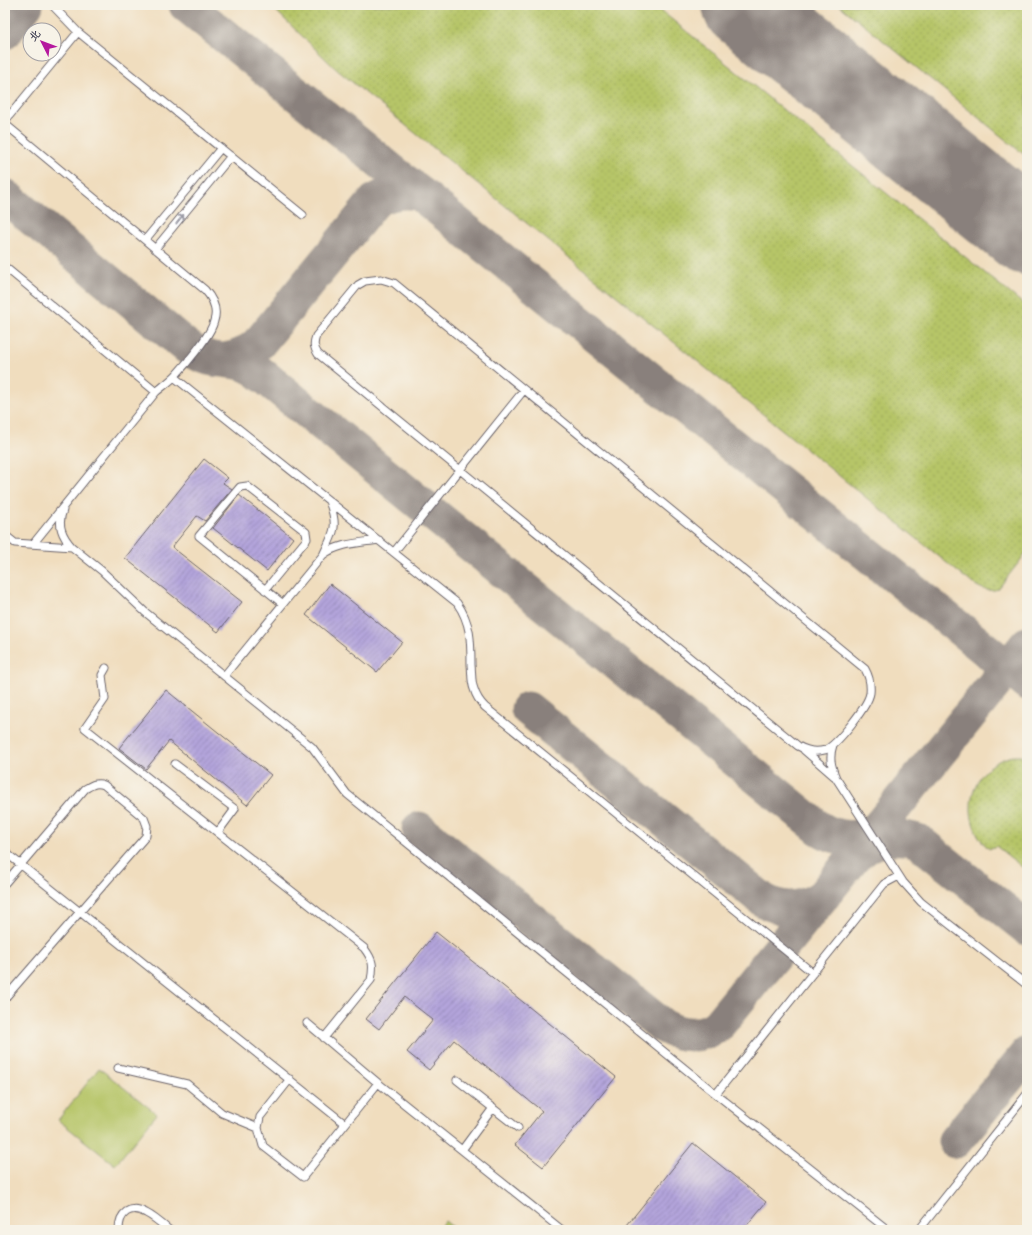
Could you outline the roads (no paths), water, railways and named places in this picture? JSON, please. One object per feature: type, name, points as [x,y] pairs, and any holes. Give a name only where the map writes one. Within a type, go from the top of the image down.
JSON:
[{"type":"lane","points":[[52,5],[78,32],[303,215]]},
{"type":"lane","points":[[5,121],[78,32]]},
{"type":"lane","points":[[5,124],[205,290],[211,297],[214,304],[215,316],[212,328],[174,377],[156,392],[33,544]]},
{"type":"lane","points":[[145,240],[221,148]]},
{"type":"lane","points":[[156,249],[231,156]]},
{"type":"lane","points":[[5,266],[156,392]]},
{"type":"lane","points":[[836,778],[318,354],[314,348],[316,336],[358,285],[373,280],[394,283],[865,669],[870,684],[868,699],[864,707],[833,745],[830,753],[832,769],[836,778],[912,894],[1027,985]]},
{"type":"lane","points":[[174,377],[457,603],[464,613],[471,638],[473,688],[477,697],[485,708],[813,973]]},
{"type":"lane","points":[[394,552],[524,390]]},
{"type":"lane","points":[[265,590],[307,539],[306,532],[247,486],[240,487],[199,536],[265,590],[283,604]]},
{"type":"lane","points":[[224,676],[323,555],[336,526],[329,500]]},
{"type":"lane","points":[[64,507],[60,517],[64,539],[102,571],[144,612],[312,748],[347,794],[716,1094],[888,1230]]},
{"type":"lane","points":[[5,535],[15,543],[72,547]]},
{"type":"lane","points":[[323,555],[330,550],[341,546],[379,540]]},
{"type":"lane","points":[[106,668],[102,675],[105,699],[86,728],[364,948],[372,958],[374,969],[371,980],[324,1038]]},
{"type":"lane","points":[[798,746],[807,751],[815,752],[824,750],[833,745]]},
{"type":"lane","points":[[175,764],[235,809],[218,832]]},
{"type":"lane","points":[[5,883],[85,790],[98,783],[104,785],[144,818],[147,826],[146,836],[5,998]]},
{"type":"lane","points":[[5,852],[345,1124]]},
{"type":"lane","points":[[716,1094],[884,884],[899,876]]},
{"type":"lane","points":[[307,1023],[378,1083],[562,1230]]},
{"type":"lane","points":[[118,1068],[187,1084],[222,1113],[258,1128]]},
{"type":"lane","points":[[290,1079],[260,1117],[258,1128],[263,1146],[303,1177],[378,1083]]},
{"type":"lane","points":[[457,1080],[518,1128]]},
{"type":"lane","points":[[919,1230],[1027,1094]]},
{"type":"lane","points":[[462,1150],[493,1108]]},
{"type":"lane","points":[[119,1230],[121,1216],[125,1212],[136,1210],[146,1213],[169,1230]]}]
